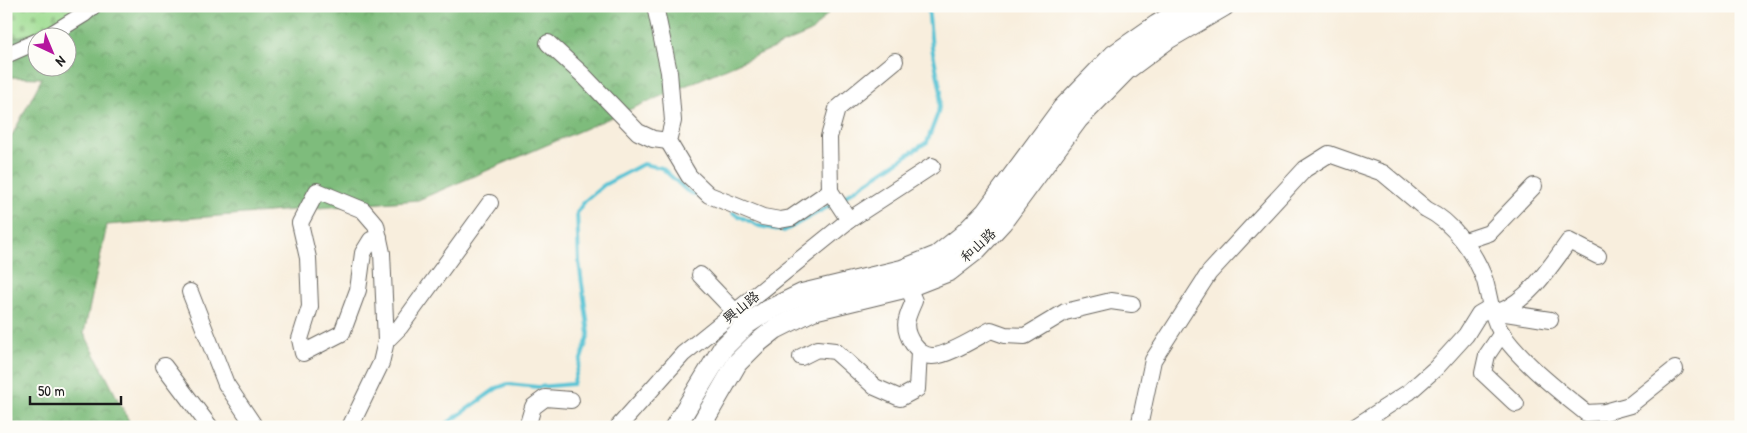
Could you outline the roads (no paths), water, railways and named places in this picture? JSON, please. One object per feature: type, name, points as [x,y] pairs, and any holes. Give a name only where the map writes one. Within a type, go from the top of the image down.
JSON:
[{"type":"main road","name":"和山路","points":[[675,427],[741,318],[765,312],[802,294],[902,270],[937,256],[962,236],[986,212],[1062,109],[1114,55],[1157,25],[1189,6]]},
{"type":"main road","name":"和山路","points":[[700,427],[737,363],[775,328],[813,310],[908,287],[949,271],[976,250],[1002,222],[1078,119],[1126,70],[1169,38],[1224,6]]},
{"type":"street","points":[[62,28],[93,6]]},
{"type":"street","points":[[655,6],[669,72],[673,120],[668,141],[689,176],[708,195],[763,217],[780,220],[792,218],[830,192]]},
{"type":"street","points":[[548,43],[583,75],[638,132],[653,139],[668,141]]},
{"type":"street","points":[[6,55],[28,45]]},
{"type":"street","points":[[849,220],[830,192],[829,138],[838,109],[895,61]]},
{"type":"street","points":[[1139,427],[1153,360],[1210,273],[1305,169],[1329,154],[1383,173],[1426,209],[1434,212],[1465,241],[1484,280],[1495,310],[1494,320],[1502,333],[1524,359],[1586,413],[1605,412],[1630,405],[1675,369]]},
{"type":"street","name":"興山路","points":[[618,427],[683,354],[741,318],[849,220],[932,166]]},
{"type":"street","points":[[1465,241],[1489,233],[1534,186]]},
{"type":"street","points":[[350,427],[380,363],[386,341],[382,253],[376,225],[363,210],[317,191],[300,223],[308,258],[310,307],[300,339],[303,353],[342,333],[358,290],[362,253],[371,240],[378,237]]},
{"type":"street","points":[[386,341],[400,327],[490,203]]},
{"type":"street","points":[[1355,427],[1409,392],[1436,368],[1466,335],[1479,314],[1512,307],[1539,281],[1569,241],[1598,256]]},
{"type":"street","points":[[700,275],[741,318]]},
{"type":"street","points":[[801,358],[817,349],[835,351],[874,387],[900,398],[917,389],[919,352],[911,340],[905,323],[914,301],[908,287]]},
{"type":"street","points":[[190,292],[226,384],[253,424],[253,427]]},
{"type":"street","points":[[919,352],[932,356],[949,352],[991,330],[1005,335],[1025,336],[1065,312],[1111,301],[1132,304]]},
{"type":"street","points":[[1495,310],[1550,320]]},
{"type":"street","points":[[1502,333],[1487,355],[1483,373],[1516,404]]},
{"type":"street","points":[[164,366],[210,427]]},
{"type":"street","points":[[527,427],[533,407],[546,398],[571,400]]},
{"type":"waterway","points":[[841,199],[927,142],[938,113],[941,92],[932,48],[928,6]]},
{"type":"waterway","points":[[442,427],[497,388],[508,384],[538,387],[573,384],[589,334],[579,262],[577,212],[585,201],[604,185],[643,164],[662,168],[687,191],[702,198]]},
{"type":"waterway","points":[[733,213],[759,226],[784,231],[833,204]]}]
